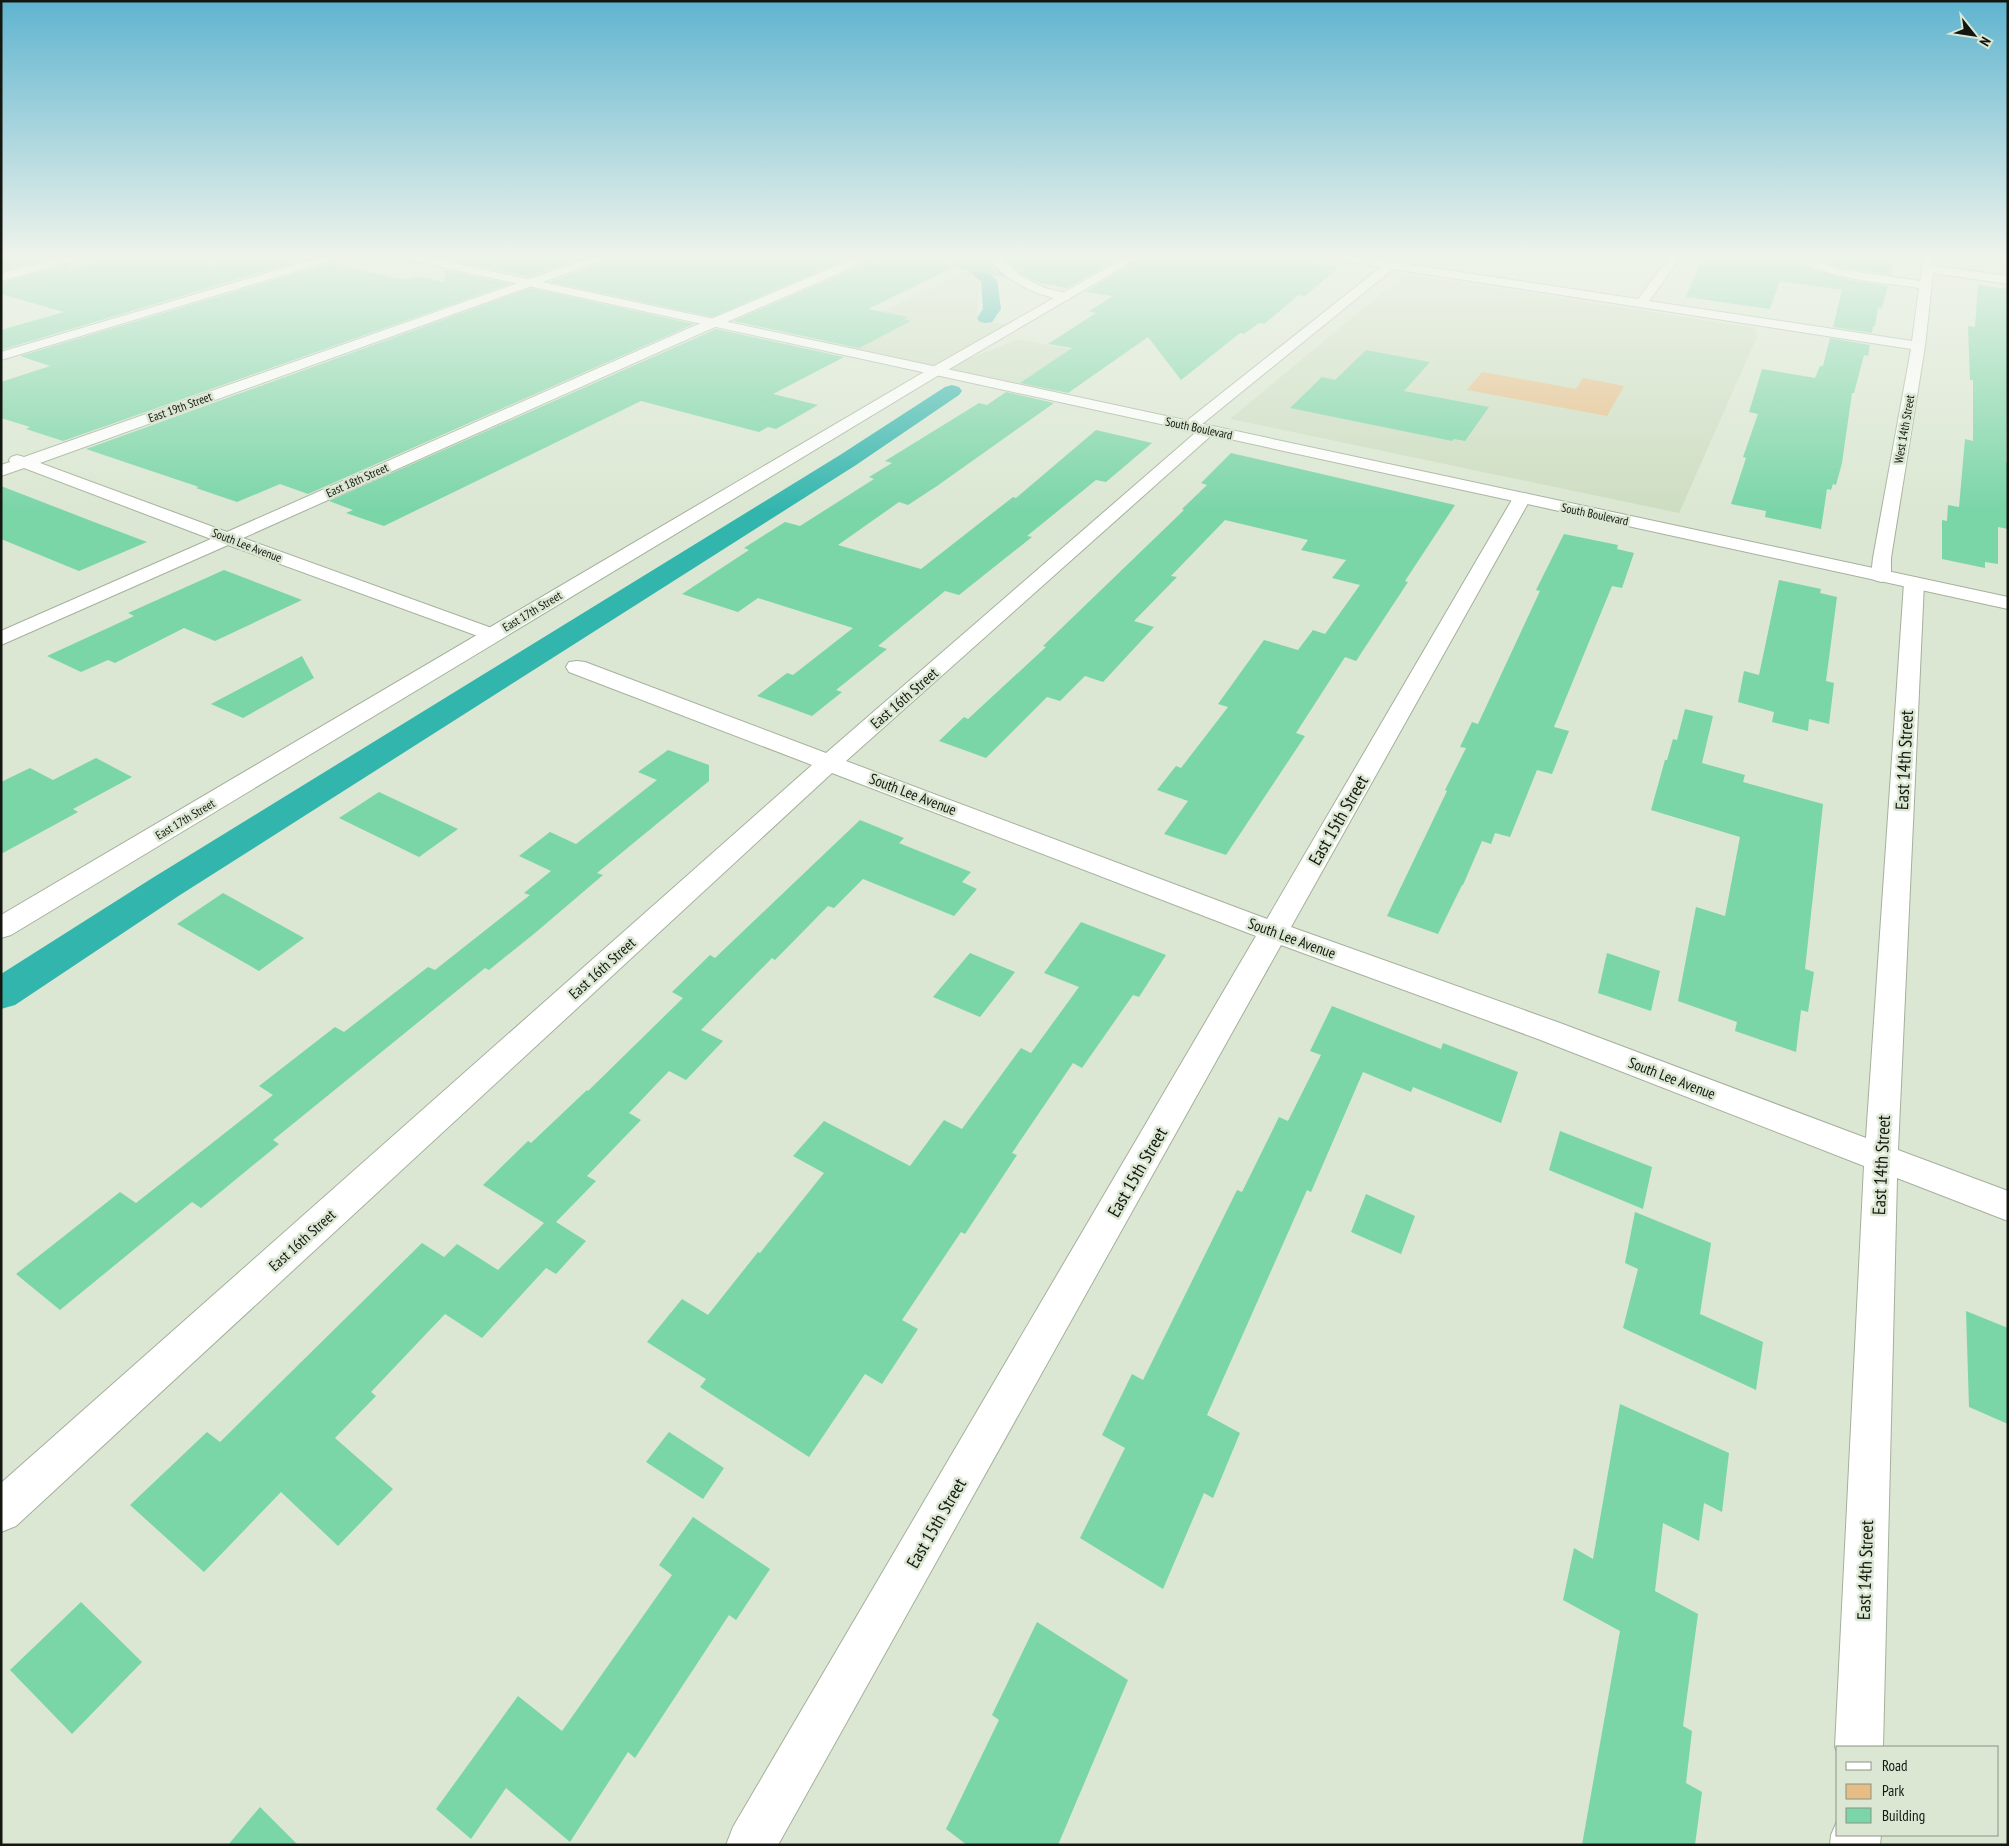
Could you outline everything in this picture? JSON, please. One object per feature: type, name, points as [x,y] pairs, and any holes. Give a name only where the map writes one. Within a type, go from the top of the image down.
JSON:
[{"type":"street","points":[[1,356],[57,339]]},
{"type":"street","name":"East 19th Street","points":[[1,470],[369,339]]},
{"type":"street","name":"East 18th Street","points":[[1,639],[677,339]]},
{"type":"street","name":"South Boulevard","points":[[786,339],[2008,603]]},
{"type":"street","name":"East 17th Street","points":[[1,928],[991,339]]},
{"type":"street","name":"East 16th Street","points":[[1,1511],[1199,428],[1303,339]]},
{"type":"street","points":[[1874,339],[1918,346]]},
{"type":"street","name":"West 14th Street","points":[[1881,576],[1882,558],[1919,339]]},
{"type":"street","name":"South Lee Avenue","points":[[1,454],[493,635]]},
{"type":"street","name":"East 15th Street","points":[[751,1845],[1522,498]]},
{"type":"street","name":"East 14th Street","points":[[1859,1746],[1881,1158],[1914,583]]},
{"type":"street","name":"South Lee Avenue","points":[[578,667],[1274,932],[1540,1028],[2008,1206]]},
{"type":"shaded area","points":[[824,339],[991,339],[939,370],[1019,339],[1108,357],[1049,396],[812,345]]},
{"type":"shaded area","points":[[1326,339],[1756,339],[1679,513],[1230,419]]},
{"type":"green space","points":[[1482,372],[1576,389],[1583,378],[1624,386],[1607,416],[1467,390]]},
{"type":"building","points":[[1,339],[37,339],[1,350]]},
{"type":"building","points":[[76,339],[353,339],[63,441],[26,429],[30,427],[1,418],[1,382],[50,366],[20,356]]},
{"type":"building","points":[[390,339],[660,339],[308,494],[280,484],[237,502],[196,488],[199,487],[86,449]]},
{"type":"building","points":[[693,339],[762,339],[844,357],[773,394],[818,405],[776,429],[768,427],[759,432],[641,401],[384,526],[346,513],[353,510],[329,501]]},
{"type":"building","points":[[818,339],[876,339],[859,348]]},
{"type":"building","points":[[1056,339],[1145,339],[1068,393],[1020,383],[1072,348],[1048,344]]},
{"type":"building","points":[[1150,339],[1232,339],[1181,380]]},
{"type":"building","points":[[1830,339],[1870,345],[1868,356],[1864,355],[1854,393],[1852,393],[1842,463],[1836,485],[1833,484],[1831,490],[1827,489],[1821,529],[1765,517],[1766,511],[1731,504],[1746,458],[1743,457],[1758,414],[1749,412],[1762,369],[1815,378],[1820,366],[1823,366]]},
{"type":"building","points":[[1968,339],[2007,339],[2006,462],[2008,463],[2008,529],[1998,527],[1998,564],[1985,562],[1985,568],[1942,559],[1942,520],[1947,521],[1948,505],[1959,507],[1965,439],[1973,441],[1973,380],[1970,380]]},
{"type":"building","points":[[1366,350],[1430,362],[1404,391],[1489,407],[1465,441],[1454,439],[1452,441],[1290,408],[1322,377],[1335,380]]},
{"type":"building","points":[[1006,392],[1054,403],[937,486],[908,505],[899,502],[838,545],[921,569],[1013,497],[1016,498],[1096,430],[1152,443],[1106,482],[1096,480],[1027,536],[1032,537],[959,595],[945,591],[878,646],[887,649],[836,690],[842,692],[812,716],[757,696],[787,673],[793,675],[853,628],[758,598],[738,612],[682,594],[749,550],[744,548],[785,522],[800,526],[874,479],[869,477],[892,463],[885,461],[979,403],[987,405]]},
{"type":"building","points":[[1231,453],[1455,505],[1405,581],[1408,582],[1356,661],[1345,657],[1296,733],[1305,736],[1226,855],[1164,834],[1188,801],[1157,790],[1176,766],[1181,768],[1228,707],[1218,704],[1264,640],[1298,650],[1313,630],[1325,634],[1360,585],[1332,578],[1346,560],[1301,550],[1308,540],[1225,520],[1171,576],[1177,577],[1134,621],[1154,627],[1103,682],[1085,676],[1060,701],[1047,697],[986,758],[939,741],[964,717],[968,719],[1046,647],[1043,646],[1184,510],[1182,509],[1207,485],[1201,483]]},
{"type":"building","points":[[1,486],[147,542],[79,571],[1,539]]},
{"type":"building","points":[[1564,534],[1618,545],[1617,549],[1634,553],[1622,588],[1612,586],[1554,727],[1569,731],[1552,774],[1537,770],[1510,837],[1495,833],[1491,844],[1482,841],[1463,885],[1438,934],[1387,916],[1466,748],[1460,747],[1472,722],[1478,724],[1540,591],[1536,590]]},
{"type":"building","points":[[224,570],[302,600],[215,641],[184,628],[115,663],[108,660],[81,672],[47,656],[134,616],[128,613]]},
{"type":"building","points":[[1779,580],[1821,589],[1820,593],[1837,597],[1826,681],[1834,683],[1829,724],[1809,719],[1808,731],[1772,722],[1774,712],[1738,702],[1744,671],[1759,675]]},
{"type":"building","points":[[302,656],[314,678],[243,718],[211,704]]},
{"type":"building","points":[[1685,709],[1713,716],[1702,763],[1745,775],[1743,782],[1823,804],[1805,969],[1814,972],[1808,1012],[1801,1010],[1796,1052],[1735,1031],[1737,1022],[1678,1001],[1696,907],[1725,916],[1740,837],[1651,810],[1665,760],[1667,760],[1673,739],[1677,740]]},
{"type":"building","points":[[668,750],[709,765],[709,781],[597,873],[603,875],[535,933],[489,970],[485,968],[273,1140],[279,1144],[201,1208],[192,1202],[60,1310],[16,1274],[120,1192],[136,1203],[273,1095],[259,1086],[335,1027],[344,1032],[428,967],[435,970],[530,895],[524,893],[551,871],[519,856],[550,832],[576,844],[657,780],[638,772]]},
{"type":"building","points":[[96,758],[132,777],[73,809],[78,812],[1,854],[1,782],[30,768],[53,780]]},
{"type":"building","points":[[379,792],[458,829],[419,857],[339,818]]},
{"type":"building","points":[[860,820],[904,838],[899,843],[971,872],[962,882],[977,889],[954,916],[863,879],[834,908],[828,906],[775,960],[772,958],[701,1030],[723,1041],[686,1080],[669,1071],[629,1113],[641,1120],[587,1176],[596,1181],[556,1222],[586,1241],[556,1274],[546,1268],[482,1338],[445,1314],[371,1392],[376,1396],[335,1438],[393,1489],[338,1546],[281,1492],[204,1572],[130,1505],[207,1432],[220,1442],[422,1243],[444,1257],[457,1244],[498,1270],[544,1223],[483,1185],[528,1141],[531,1143],[588,1091],[683,998],[672,992],[710,955],[715,958]]},
{"type":"building","points":[[223,893],[304,938],[259,971],[177,924]]},
{"type":"building","points":[[1081,922],[1166,955],[1139,997],[1133,995],[1082,1068],[1073,1063],[1012,1153],[1017,1155],[965,1234],[961,1232],[902,1320],[918,1329],[882,1384],[865,1374],[809,1457],[700,1387],[706,1379],[647,1342],[682,1299],[708,1315],[758,1252],[760,1253],[824,1173],[793,1156],[824,1121],[910,1166],[944,1120],[962,1129],[1021,1048],[1031,1053],[1079,987],[1044,973]]},
{"type":"building","points":[[970,953],[1015,972],[980,1017],[933,997]]},
{"type":"building","points":[[1607,953],[1660,971],[1651,1011],[1598,993]]},
{"type":"building","points":[[1332,1006],[1441,1049],[1443,1043],[1518,1072],[1501,1123],[1413,1087],[1411,1092],[1363,1072],[1311,1192],[1307,1190],[1207,1415],[1240,1433],[1213,1498],[1204,1493],[1163,1589],[1080,1538],[1125,1448],[1102,1435],[1132,1374],[1143,1380],[1237,1190],[1242,1192],[1279,1117],[1288,1121],[1321,1055],[1310,1051]]},
{"type":"building","points":[[1560,1131],[1652,1167],[1643,1209],[1549,1170]]},
{"type":"building","points":[[1366,1194],[1415,1216],[1401,1254],[1351,1232]]},
{"type":"building","points":[[1635,1212],[1711,1243],[1700,1314],[1763,1342],[1756,1390],[1623,1328],[1638,1269],[1625,1263]]},
{"type":"building","points":[[1966,1311],[2008,1328],[2008,1424],[1969,1407]]},
{"type":"building","points":[[1620,1404],[1729,1453],[1722,1512],[1704,1503],[1699,1541],[1663,1523],[1655,1591],[1698,1614],[1683,1726],[1692,1731],[1686,1783],[1702,1792],[1695,1845],[1582,1845],[1620,1631],[1563,1600],[1574,1548],[1593,1559]]},
{"type":"building","points":[[669,1432],[724,1468],[703,1499],[646,1462]]},
{"type":"building","points":[[693,1517],[770,1569],[736,1620],[729,1615],[635,1758],[628,1752],[570,1842],[506,1788],[471,1839],[436,1809],[518,1696],[562,1731],[672,1575],[659,1565]]},
{"type":"building","points":[[81,1602],[142,1662],[72,1734],[10,1670]]},
{"type":"building","points":[[1037,1622],[1128,1680],[1058,1845],[967,1845],[946,1829],[999,1720],[992,1715]]},
{"type":"building","points":[[260,1807],[298,1845],[228,1845]]},
{"type":"waterway","points":[[1,994],[167,886],[848,460],[952,391]]}]
